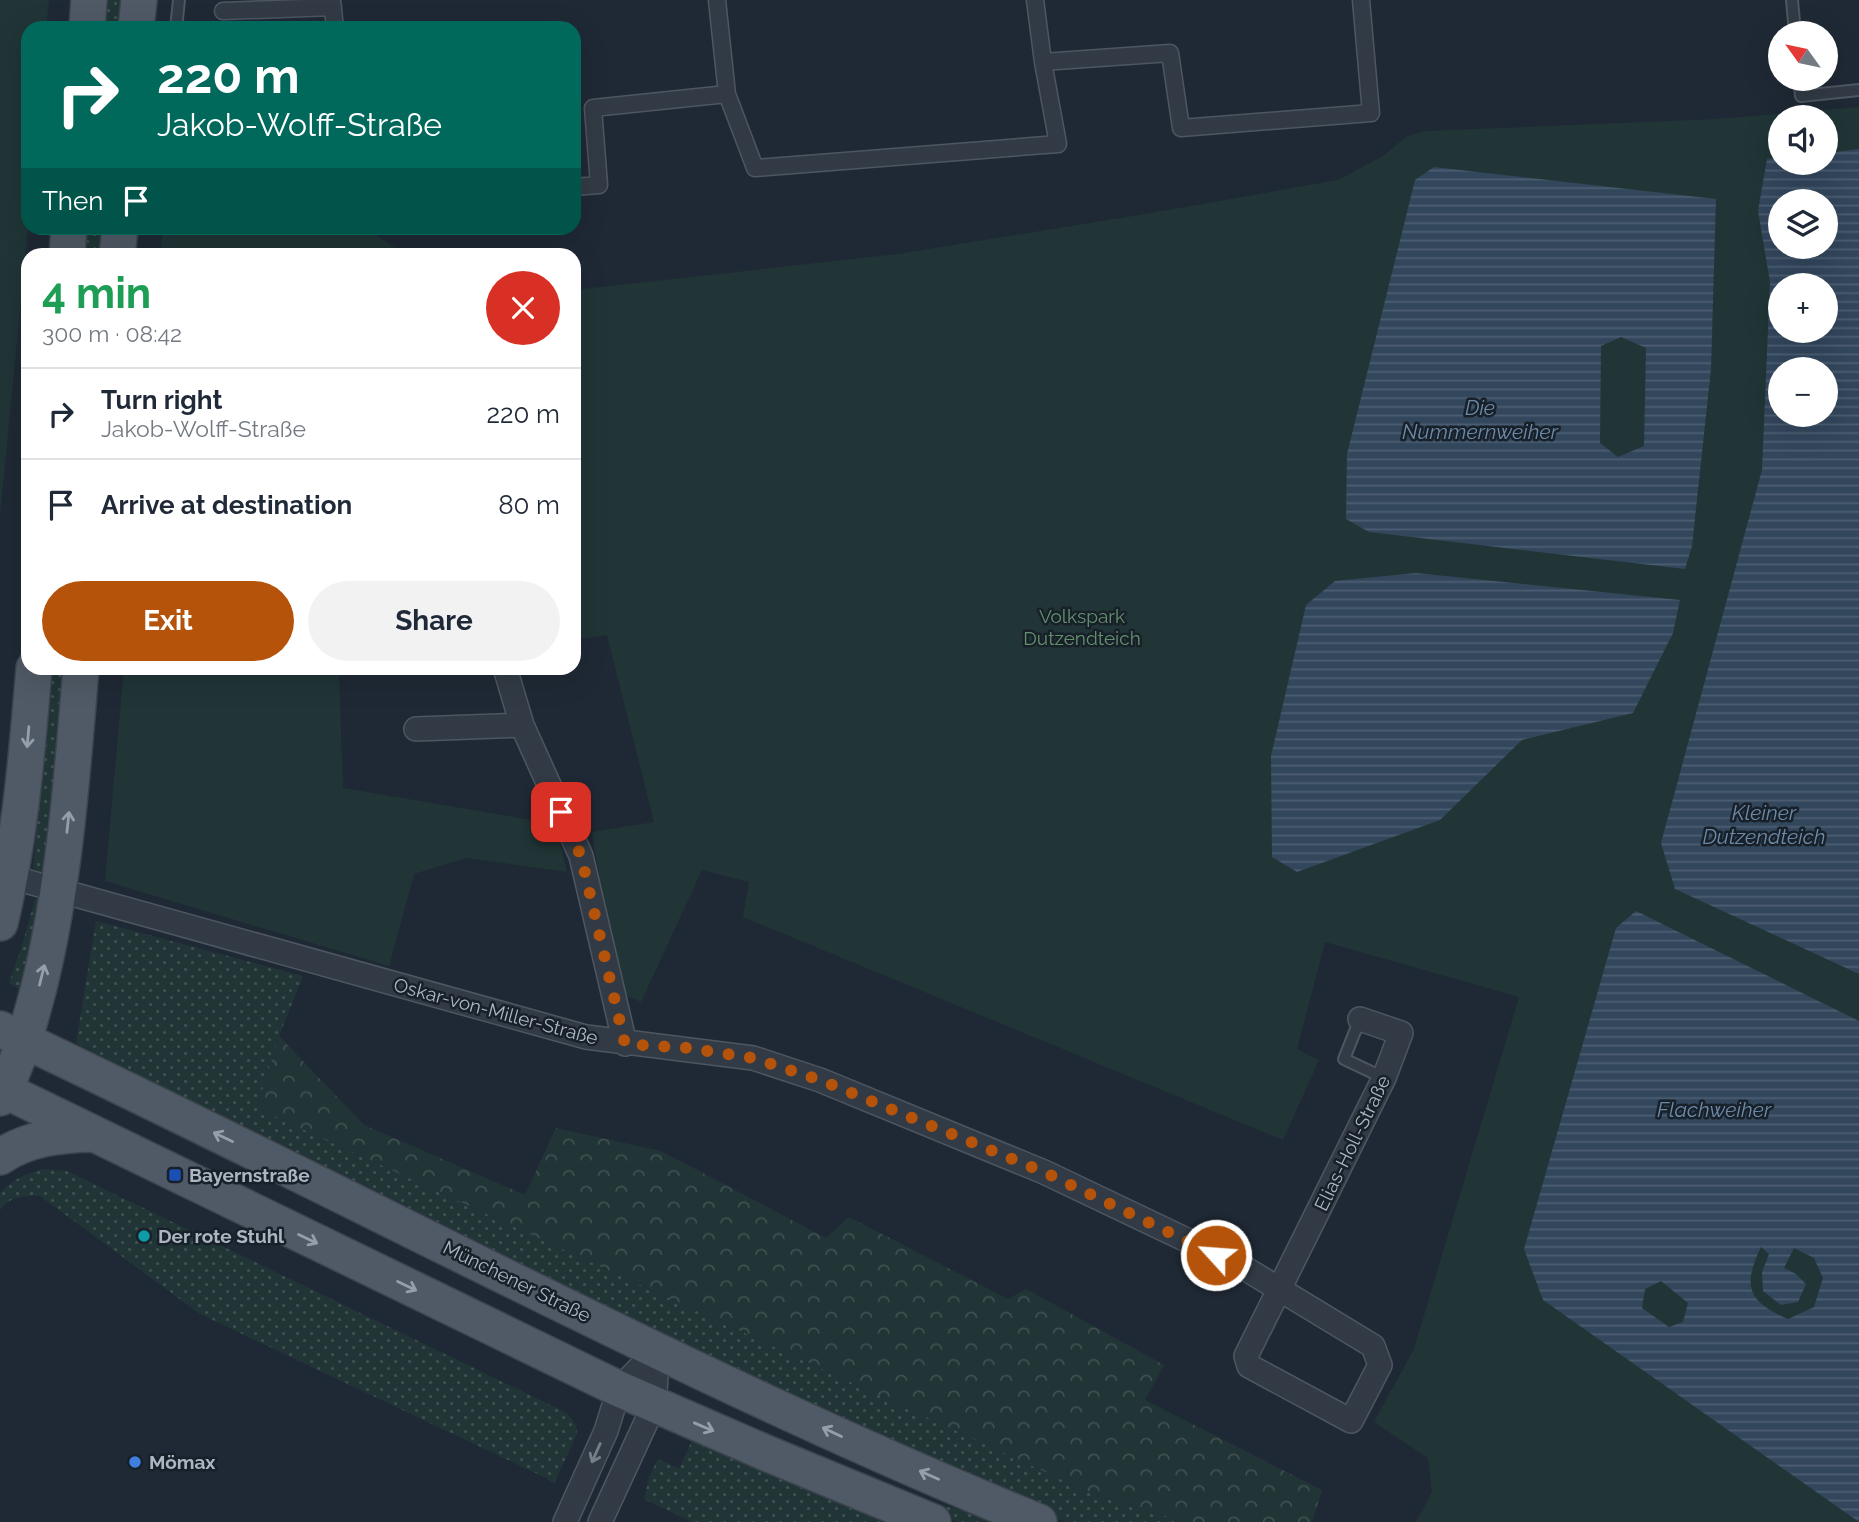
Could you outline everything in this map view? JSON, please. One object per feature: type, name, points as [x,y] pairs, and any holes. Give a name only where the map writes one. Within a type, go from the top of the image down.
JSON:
[{"type":"main road","points":[[88,21],[89,0]]},
{"type":"main road","points":[[137,21],[139,0]]},
{"type":"main road","points":[[0,923],[11,877],[23,797],[33,675]]},
{"type":"main road","points":[[80,675],[60,890],[49,947],[12,1035],[1,1092],[619,1389],[933,1522]]},
{"type":"main road","name":"Münchener Straße","points":[[12,1035],[657,1349],[856,1443],[1039,1522]]},
{"type":"main road","points":[[0,1157],[25,1143],[40,1139],[93,1134]]},
{"type":"street","points":[[718,0],[727,94],[755,169],[1058,144],[1035,0]]},
{"type":"street","points":[[1043,62],[1170,53],[1181,128],[1371,113],[1362,0]]},
{"type":"street","points":[[223,11],[333,3],[334,21]]},
{"type":"street","points":[[581,186],[599,185],[593,108],[727,94]]},
{"type":"street","points":[[507,675],[522,725],[581,856],[625,1044]]},
{"type":"street","points":[[415,729],[522,725]]},
{"type":"street","name":"Oskar-von-Miller-Straße","points":[[11,877],[564,1031],[625,1044],[688,1048],[753,1058],[820,1080],[1044,1172],[1241,1266],[1373,1346],[1380,1366],[1351,1421],[1249,1366],[1246,1356],[1280,1290]]},
{"type":"street","name":"Elias-Holl-Straße","points":[[1280,1290],[1384,1078],[1401,1033],[1360,1018]]},
{"type":"street","points":[[565,1522],[606,1431],[619,1389],[657,1349]]},
{"type":"street","points":[[600,1522],[654,1405],[657,1349]]},
{"type":"lane","points":[[177,21],[179,0]]},
{"type":"lane","points":[[1792,0],[1794,21]]},
{"type":"lane","points":[[1800,91],[1801,96],[1859,90]]},
{"type":"lane","points":[[1360,1018],[1344,1059],[1384,1078]]},
{"type":"green space","points":[[0,0],[49,0],[47,21],[21,21],[21,235],[27,235],[26,248],[21,248],[21,300],[0,516]]},
{"type":"green space","points":[[99,0],[127,0],[126,21],[98,21]]},
{"type":"green space","name":"Volkspark Dutzendteich","points":[[1859,107],[1859,1522],[1416,1522],[1432,1492],[1428,1458],[1374,1422],[1414,1349],[1519,997],[1325,942],[1297,1049],[1319,1060],[1283,1140],[743,917],[749,882],[702,870],[641,1002],[618,992],[592,832],[654,822],[607,635],[581,639],[581,289],[898,254],[1338,180],[1383,156],[1407,136],[1426,131],[1768,115],[1768,175],[1838,175],[1838,109]]},
{"type":"green space","points":[[79,235],[107,235],[107,248],[78,248]]},
{"type":"green space","points":[[162,235],[376,235],[395,248],[161,248]]},
{"type":"green space","points":[[44,675],[69,675],[47,874],[33,868],[41,776]]},
{"type":"green space","points":[[123,675],[339,675],[343,788],[555,824],[567,872],[466,858],[414,874],[389,966],[105,881]]},
{"type":"green space","points":[[35,899],[44,902],[21,990],[9,983]]},
{"type":"green space","points":[[96,921],[303,976],[279,1036],[257,1108],[1093,1494],[1185,1522],[1067,1522],[1021,1506],[423,1222],[248,1129],[76,1043]]},
{"type":"green space","points":[[279,1036],[364,1125],[525,1195],[556,1128],[661,1151],[826,1238],[849,1217],[1008,1299],[1026,1289],[1164,1365],[1145,1400],[1322,1490],[1312,1522],[1185,1522],[1093,1494],[257,1108]]},
{"type":"green space","points":[[45,1169],[67,1171],[567,1413],[576,1425],[577,1434],[554,1484],[200,1314],[40,1196],[13,1199],[0,1210],[0,1193],[4,1188],[21,1177]]},
{"type":"green space","points":[[693,1438],[907,1522],[692,1522],[644,1499],[649,1477],[658,1459],[679,1469]]},
{"type":"green space","points":[[913,1497],[1005,1522],[958,1522],[911,1503]]},
{"type":"water","name":"Kleiner Dutzendteich","points":[[1859,149],[1859,974],[1675,889],[1661,843],[1762,470],[1768,329],[1768,343],[1838,343],[1838,273],[1768,273],[1758,211],[1767,159],[1768,175],[1838,175],[1838,151]]},
{"type":"water","name":"Die Nummernweiher","points":[[1434,167],[1716,199],[1711,369],[1692,546],[1685,569],[1369,532],[1346,519],[1347,454],[1415,180]],"holes":[[[1621,337],[1646,348],[1644,446],[1618,457],[1600,443],[1601,346]]]},
{"type":"water","points":[[1416,573],[1680,600],[1673,633],[1633,713],[1522,740],[1440,820],[1297,872],[1272,857],[1271,756],[1306,605],[1335,581]]},
{"type":"water","name":"Flachweiher","points":[[1636,911],[1859,1021],[1859,1522],[1543,1300],[1524,1249],[1616,928]],"holes":[[[1761,1247],[1769,1254],[1762,1272],[1763,1291],[1781,1305],[1798,1302],[1806,1284],[1796,1274],[1784,1268],[1794,1248],[1814,1258],[1823,1278],[1814,1307],[1788,1319],[1757,1299],[1751,1282]],[[1661,1281],[1688,1303],[1683,1322],[1669,1327],[1642,1308],[1645,1289]]]},
{"type":"place","name":"Bayernstraße","points":[[175,1175]]},
{"type":"place","name":"Der rote Stuhl","points":[[144,1236]]},
{"type":"place","name":"Mömax","points":[[135,1462]]},
{"type":"route","points":[[561,812],[581,856],[625,1044],[688,1048],[753,1058],[820,1080],[1044,1172],[1216,1255]]}]
